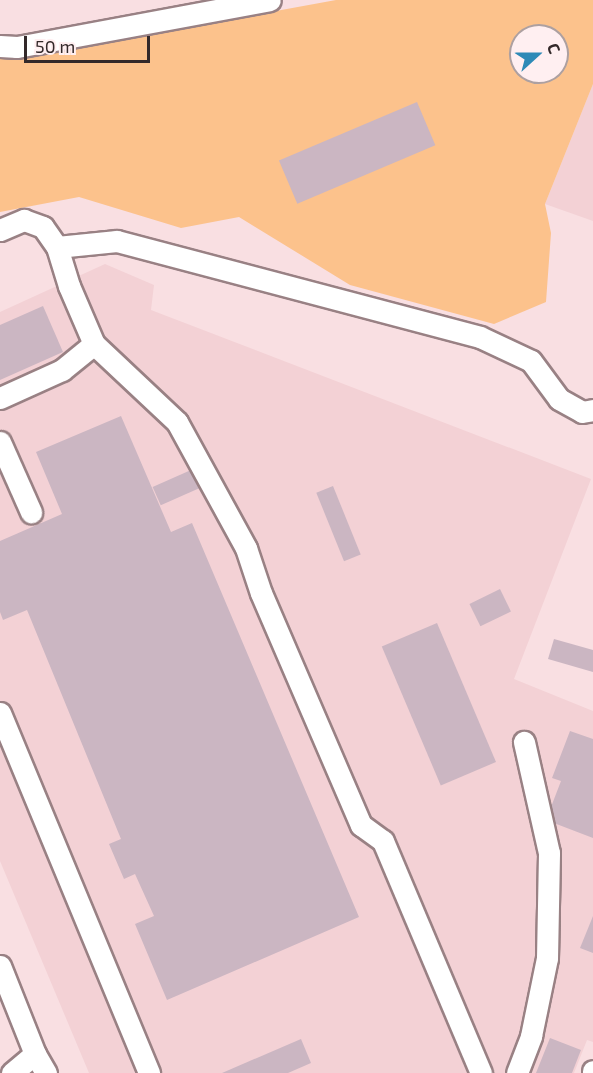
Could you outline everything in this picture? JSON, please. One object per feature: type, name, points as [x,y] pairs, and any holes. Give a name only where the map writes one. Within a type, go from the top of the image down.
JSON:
[{"type":"street","points":[[0,46],[17,47],[270,0]]},
{"type":"street","points":[[0,230],[24,220],[43,227],[57,247],[69,286],[94,344],[177,422],[246,548],[261,593],[361,825],[383,841],[481,1073]]},
{"type":"street","points":[[57,247],[117,241],[480,337],[531,361],[559,399],[582,412],[593,410]]},
{"type":"street","points":[[0,399],[62,370],[94,344]]},
{"type":"street","points":[[0,442],[32,512]]},
{"type":"street","points":[[0,713],[149,1073]]},
{"type":"street","points":[[517,1073],[531,1036],[547,958],[548,935],[549,853],[524,742]]},
{"type":"street","points":[[0,966],[35,1054],[46,1073]]},
{"type":"street","points":[[12,1073],[35,1054]]},
{"type":"shaded area","points":[[336,0],[593,0],[593,84],[545,204],[551,233],[546,302],[494,324],[350,285],[239,217],[181,228],[79,197],[0,212],[0,59],[17,58]]},
{"type":"shaded area","points":[[593,84],[593,221],[545,204]]},
{"type":"shaded area","points":[[105,264],[154,285],[151,310],[591,479],[514,679],[593,711],[593,1042],[587,1040],[574,1073],[89,1073],[0,861],[0,312]]},
{"type":"building","points":[[417,102],[435,145],[297,204],[279,161]]},
{"type":"building","points":[[43,306],[63,352],[0,380],[0,325]]},
{"type":"building","points":[[121,416],[171,532],[192,523],[359,917],[167,1000],[135,924],[154,916],[135,874],[124,879],[109,844],[121,839],[27,610],[3,620],[0,612],[0,541],[62,514],[36,452]]},
{"type":"building","points":[[191,470],[199,488],[161,505],[153,487]]},
{"type":"building","points":[[333,486],[361,555],[344,561],[316,493]]},
{"type":"building","points":[[500,589],[511,611],[480,626],[469,604]]},
{"type":"building","points":[[437,623],[496,762],[441,785],[382,646]]},
{"type":"building","points":[[554,639],[593,650],[593,672],[548,659]]},
{"type":"building","points":[[570,731],[593,739],[593,838],[546,820],[561,781],[552,778]]},
{"type":"building","points":[[593,916],[593,953],[580,948]]},
{"type":"building","points":[[550,1038],[581,1050],[572,1073],[536,1073]]},
{"type":"building","points":[[301,1039],[311,1063],[288,1073],[222,1073]]}]
